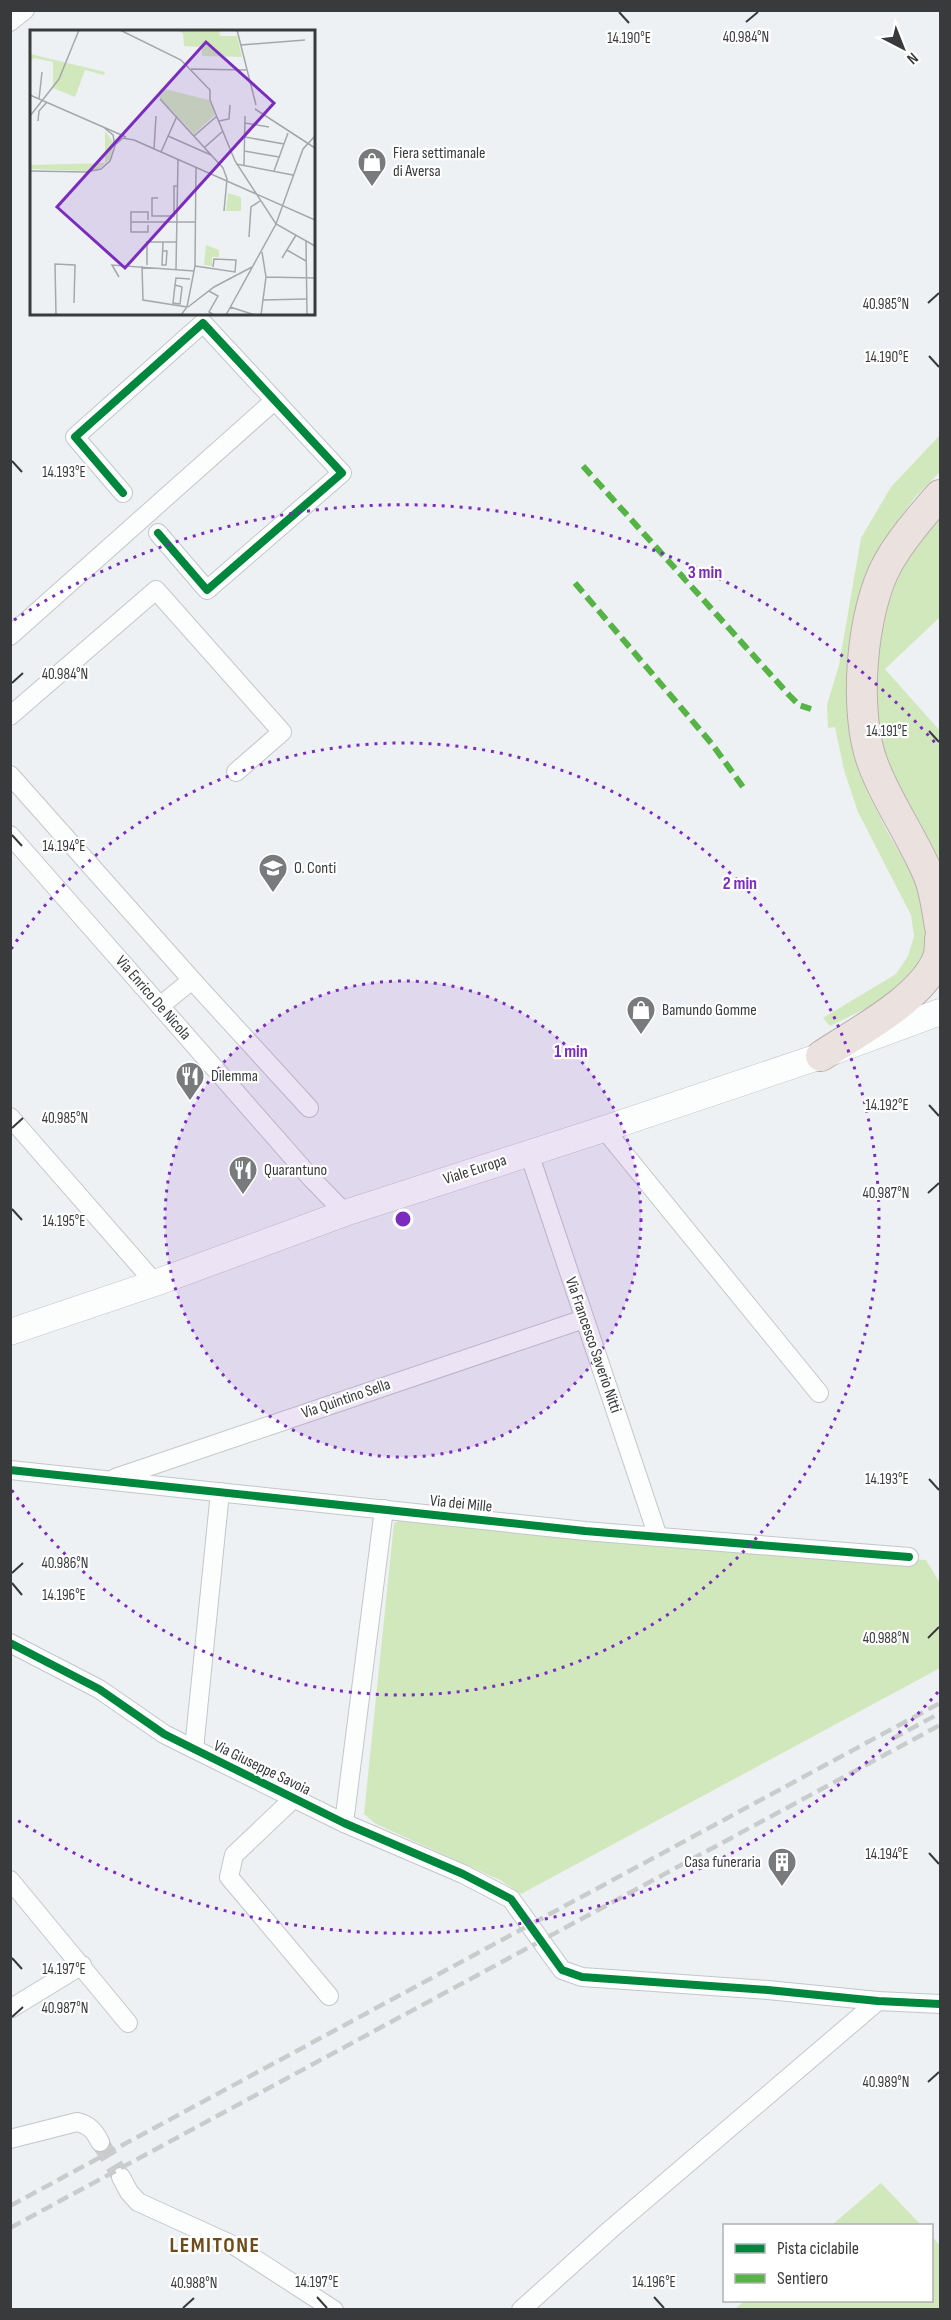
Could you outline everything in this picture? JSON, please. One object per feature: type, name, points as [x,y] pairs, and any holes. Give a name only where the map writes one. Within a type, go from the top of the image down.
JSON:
[{"type":"highway","points":[[940,495],[918,519],[887,564],[874,601],[864,642],[862,676],[864,727],[873,763],[935,882],[940,927]]},
{"type":"highway","points":[[821,1056],[894,1008],[920,987],[938,957],[940,939]]},
{"type":"main road","name":"Viale Europa","points":[[10,1332],[155,1283],[345,1212],[604,1129],[821,1056],[940,1012]]},
{"type":"street","points":[[10,22],[25,10]]},
{"type":"street","points":[[123,493],[75,437],[203,323],[342,473],[207,590],[158,533]]},
{"type":"street","points":[[10,636],[274,401]]},
{"type":"street","points":[[10,716],[156,590],[282,732],[236,772]]},
{"type":"street","points":[[10,775],[309,1108]]},
{"type":"street","name":"Via Enrico De Nicola","points":[[10,835],[304,1169],[345,1212]]},
{"type":"street","points":[[160,1006],[192,980]]},
{"type":"street","points":[[10,1117],[155,1283]]},
{"type":"street","points":[[604,1129],[819,1393]]},
{"type":"street","name":"Via Francesco Saverio Nitti","points":[[529,1153],[658,1537]]},
{"type":"street","name":"Via Quintino Sella","points":[[108,1480],[584,1318]]},
{"type":"street","name":"Via dei Mille","points":[[10,1470],[658,1537],[909,1557]]},
{"type":"street","points":[[194,1749],[220,1492]]},
{"type":"street","points":[[344,1823],[384,1509]]},
{"type":"street","name":"Via Giuseppe Savoia","points":[[10,1643],[99,1689],[164,1734],[344,1823],[463,1874],[511,1899],[562,1970],[582,1977],[768,1990],[878,2001]]},
{"type":"street","points":[[294,1798],[234,1855],[229,1877],[329,1996]]},
{"type":"street","points":[[10,1880],[128,2022]]},
{"type":"street","points":[[10,2009],[82,1965]]},
{"type":"street","points":[[521,2310],[611,2229],[878,2001],[940,2004]]},
{"type":"street","points":[[10,2139],[77,2122],[87,2124],[100,2142]]},
{"type":"street","points":[[121,2177],[129,2193],[138,2202],[235,2246],[334,2310]]},
{"type":"green space","points":[[940,435],[940,472],[915,497],[886,537],[856,754],[869,795],[888,833],[924,894],[929,952],[895,994],[830,1026],[823,1018],[896,974],[908,956],[914,936],[911,915],[858,812],[844,770],[835,727],[828,728],[827,705],[839,665],[861,538],[891,487]]},
{"type":"green space","points":[[940,511],[940,617],[885,669],[940,731],[940,868],[899,796],[888,767],[880,737],[876,706],[876,675],[879,645],[896,585],[911,550]]},
{"type":"green space","points":[[401,1520],[754,1552],[926,1560],[940,1583],[940,1668],[521,1894],[500,1880],[376,1824],[364,1814],[394,1523]]},
{"type":"green space","points":[[881,2183],[920,2224],[833,2224]]},
{"type":"green space","points":[[933,2237],[940,2246],[940,2309],[735,2309],[744,2302],[933,2302]]},
{"type":"tunnel","points":[[100,2142],[121,2177]]},
{"type":"railway","points":[[10,2206],[940,1703]]},
{"type":"railway","points":[[892,1739],[940,1713]]},
{"type":"railway","points":[[10,2228],[940,1725]]},
{"type":"marked path","points":[[583,466],[789,695],[799,705],[811,709]]},
{"type":"marked path","points":[[575,583],[712,744],[743,787]]},
{"type":"cycle path","points":[[123,493],[75,437],[203,323],[342,473],[207,590],[158,533]]},
{"type":"cycle path","points":[[10,1470],[585,1531],[909,1557]]},
{"type":"cycle path","points":[[10,1643],[99,1689],[164,1734],[344,1823],[463,1874],[511,1899],[562,1970],[582,1977],[940,2004]]},
{"type":"place","name":"Fiera settimanale di Aversa","points":[[372,188]]},
{"type":"place","name":"O. Conti","points":[[273,894]]},
{"type":"place","name":"Bamundo Gomme","points":[[641,1036]]},
{"type":"place","name":"Dilemma","points":[[190,1102]]},
{"type":"place","name":"Quarantuno","points":[[243,1196]]},
{"type":"place","name":"Casa funeraria","points":[[782,1888]]},
{"type":"district","name":"LEMITONE","points":[[215,2245]]}]
